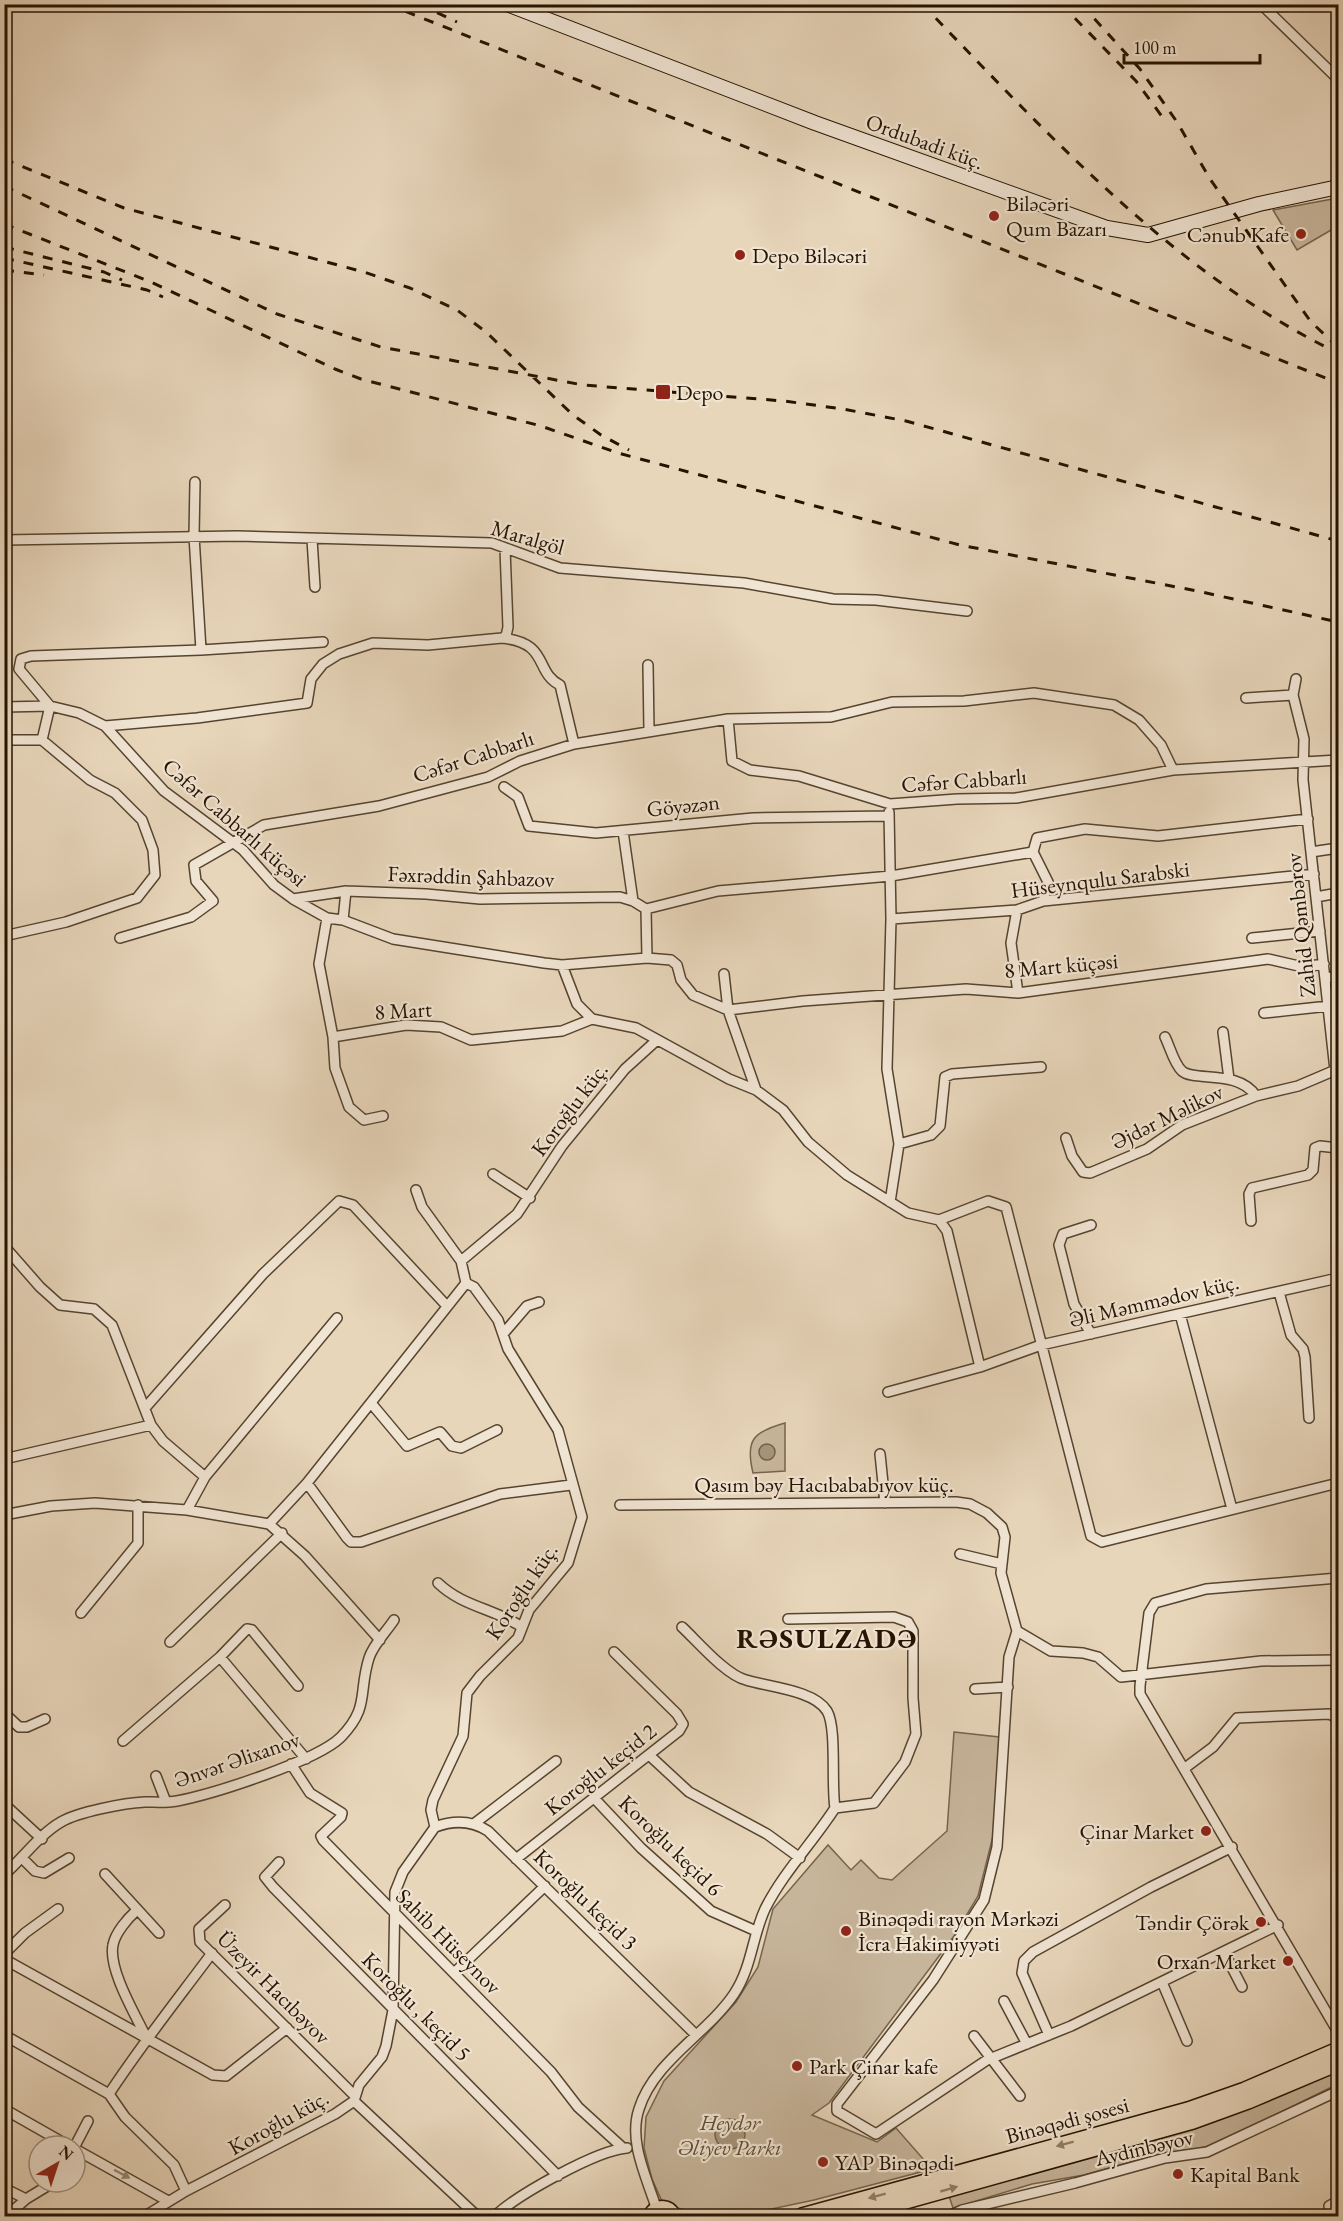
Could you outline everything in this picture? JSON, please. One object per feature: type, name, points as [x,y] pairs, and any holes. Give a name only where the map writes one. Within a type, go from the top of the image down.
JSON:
[{"type":"main road","name":"Ordubadi küç.","points":[[507,4],[998,191],[1127,232],[1157,233],[1250,206],[1338,187]]},
{"type":"main road","name":"Binəqədi şosesi","points":[[802,2217],[1188,2110],[1245,2090],[1338,2050]]},
{"type":"main road","name":"Binəqədi şosesi","points":[[852,2217],[1193,2121],[1248,2101],[1338,2063]]},
{"type":"street","points":[[1260,4],[1338,79]]},
{"type":"street","points":[[195,482],[194,536],[201,650]]},
{"type":"street","name":"Maralgöl","points":[[4,540],[194,536],[492,543],[560,568],[744,583],[833,599],[876,600],[967,611]]},
{"type":"street","points":[[312,538],[315,587]]},
{"type":"street","points":[[502,638],[506,636],[508,627],[505,549]]},
{"type":"street","points":[[105,726],[198,718],[307,703],[311,679],[323,664],[339,654],[373,643],[428,645],[502,638],[519,640],[538,653],[552,681],[560,685],[574,744]]},
{"type":"street","points":[[42,740],[50,706],[20,669],[21,659],[31,656],[201,650],[323,642]]},
{"type":"street","points":[[648,665],[649,731]]},
{"type":"street","points":[[1246,698],[1293,695],[1296,679]]},
{"type":"street","name":"Cəfər Cabbarlı","points":[[120,938],[191,917],[213,901],[196,881],[194,865],[264,825],[379,806],[488,777],[520,761],[574,744],[649,731],[728,719],[831,717],[892,702],[964,701],[1034,693],[1114,705],[1139,720],[1161,745],[1173,770]]},
{"type":"street","name":"Zahid Qəmbərov","points":[[1293,695],[1304,739],[1302,764],[1338,1081]]},
{"type":"street","name":"Cəfər Cabbarlı küçəsi","points":[[4,707],[50,706],[79,713],[105,726],[164,791],[234,843],[274,885],[293,899],[327,918],[343,920],[393,939],[562,965]]},
{"type":"street","name":"Cəfər Cabbarlı","points":[[728,719],[732,761],[750,770],[798,776],[890,804],[957,799],[1016,798],[1173,770],[1302,764],[1338,760]]},
{"type":"street","points":[[4,740],[42,740],[90,780],[115,793],[142,820],[153,850],[155,875],[137,898],[66,922],[4,936]]},
{"type":"street","name":"Göyəzən","points":[[504,787],[518,797],[529,826],[596,833],[753,818],[889,816]]},
{"type":"street","points":[[890,804],[891,919],[887,1069],[899,1144],[890,1202]]},
{"type":"street","points":[[1043,902],[1048,882],[1034,852],[1037,838],[1085,829],[1158,836],[1308,819]]},
{"type":"street","points":[[623,831],[633,901]]},
{"type":"street","points":[[1311,852],[1338,848]]},
{"type":"street","points":[[1034,852],[891,876],[718,891],[646,909],[647,958],[562,965],[577,1004],[592,1019],[636,1028],[729,1079],[756,1089],[783,1110],[808,1143],[847,1175],[908,1213],[939,1220],[988,1201],[1006,1208],[1091,1536],[1102,1542],[1338,1483]]},
{"type":"street","name":"Hüseynqulu Sarabski","points":[[891,919],[1017,910],[1043,902],[1314,874]]},
{"type":"street","points":[[343,920],[346,891]]},
{"type":"street","name":"Fəxrəddin Şahbazov","points":[[293,899],[346,891],[426,894],[480,900],[620,897],[633,901],[646,909]]},
{"type":"street","points":[[1316,897],[1338,893]]},
{"type":"street","points":[[1017,910],[1011,943],[1018,993]]},
{"type":"street","points":[[327,918],[319,964],[333,1037],[335,1068],[349,1107],[364,1120],[383,1116]]},
{"type":"street","points":[[1251,938],[1320,931]]},
{"type":"street","name":"8 Mart küçəsi","points":[[647,958],[671,960],[677,965],[681,980],[693,995],[728,1010],[888,994],[966,989],[1018,993],[1218,968],[1268,959],[1303,967],[1324,964]]},
{"type":"street","points":[[724,974],[728,1010],[756,1089]]},
{"type":"street","points":[[1326,978],[1338,976]]},
{"type":"street","points":[[1264,1012],[1329,1006]]},
{"type":"street","name":"8 Mart","points":[[333,1037],[406,1025],[441,1027],[471,1040],[562,1031],[592,1019]]},
{"type":"street","points":[[1223,1032],[1229,1079]]},
{"type":"street","points":[[1165,1037],[1180,1070],[1186,1073],[1229,1079],[1251,1090],[1256,1096]]},
{"type":"street","name":"Koroğlu küç.","points":[[461,1261],[517,1214],[530,1198],[562,1146],[625,1069],[657,1040]]},
{"type":"street","points":[[899,1144],[931,1135],[940,1126],[945,1077],[952,1074],[1041,1067]]},
{"type":"street","name":"Əjdər Məlikov","points":[[1066,1138],[1072,1156],[1083,1172],[1090,1173],[1147,1149],[1182,1125],[1256,1096],[1298,1086],[1337,1070]]},
{"type":"street","points":[[1251,1221],[1248,1194],[1252,1188],[1308,1176],[1313,1170],[1316,1148],[1320,1146],[1338,1148]]},
{"type":"street","points":[[493,1174],[530,1198]]},
{"type":"street","points":[[269,1524],[307,1483],[446,1305],[466,1283],[461,1261],[422,1207],[416,1190]]},
{"type":"street","points":[[145,1408],[263,1274],[339,1201],[353,1205],[446,1305]]},
{"type":"street","points":[[939,1220],[947,1231],[980,1367]]},
{"type":"street","points":[[1090,1225],[1063,1234],[1059,1245],[1074,1304],[1090,1334]]},
{"type":"street","points":[[4,1246],[40,1287],[60,1305],[94,1309],[112,1325],[152,1425],[164,1441],[205,1477]]},
{"type":"street","name":"Əli Məmmədov küç.","points":[[888,1392],[980,1367],[1041,1345],[1338,1278]]},
{"type":"street","name":"Koroğlu küç.","points":[[145,2217],[186,2191],[336,2114],[354,2098],[364,2077],[381,2057],[393,2010],[395,1892],[403,1872],[435,1827],[431,1810],[463,1736],[467,1694],[480,1676],[518,1638],[529,1610],[568,1563],[577,1540],[582,1517],[579,1500],[571,1485],[558,1430],[508,1349],[498,1320],[474,1287],[466,1283]]},
{"type":"street","points":[[1279,1292],[1291,1335],[1303,1349],[1305,1357],[1309,1418]]},
{"type":"street","points":[[503,1334],[527,1306],[539,1302]]},
{"type":"street","points":[[1180,1314],[1232,1509]]},
{"type":"street","points":[[187,1510],[205,1477],[337,1318]]},
{"type":"street","points":[[371,1403],[407,1446],[440,1432],[452,1446],[460,1448],[497,1430]]},
{"type":"street","points":[[4,1459],[152,1425]]},
{"type":"street","points":[[880,1454],[885,1503]]},
{"type":"street","points":[[307,1483],[351,1542],[361,1542],[500,1494],[571,1485]]},
{"type":"street","points":[[4,1515],[51,1506],[95,1503],[187,1510],[269,1524],[282,1533],[380,1640]]},
{"type":"street","name":"Qasım bəy Hacıbababıyov küç.","points":[[620,1505],[970,1504],[987,1513],[1002,1527],[1005,1537],[1002,1564],[1005,1590],[1017,1631]]},
{"type":"street","points":[[81,1612],[138,1543],[138,1505]]},
{"type":"street","points":[[170,1642],[282,1533]]},
{"type":"street","points":[[960,1554],[1002,1564]]},
{"type":"street","points":[[1338,1578],[1206,1589],[1155,1603],[1149,1613],[1140,1694],[1278,1925],[1338,2032]]},
{"type":"street","points":[[438,1583],[459,1601],[507,1617],[522,1627]]},
{"type":"street","points":[[788,1619],[894,1617],[908,1622],[913,1631],[913,1698],[916,1734],[905,1762],[874,1803],[834,1808]]},
{"type":"street","name":"Ənvər Əlixanov","points":[[4,1875],[54,1827],[71,1817],[142,1802],[166,1802],[214,1791],[306,1759],[340,1739],[358,1717],[364,1700],[362,1682],[370,1655],[394,1620]]},
{"type":"street","points":[[668,2214],[637,2148],[635,2129],[639,2108],[656,2079],[733,1995],[752,1959],[756,1931],[766,1907],[834,1808],[831,1789],[832,1729],[827,1711],[814,1701],[790,1690],[739,1678],[682,1627]]},
{"type":"street","points":[[123,1741],[249,1629],[298,1686]]},
{"type":"street","points":[[1278,1925],[1049,2035],[993,2058],[876,2134],[837,2111],[837,2104],[933,1980],[984,1900],[997,1847],[1010,1648],[1017,1631],[1052,1652],[1083,1653],[1098,1657],[1121,1677],[1261,1661],[1338,1660]]},
{"type":"street","name":"Koroğlu keçid 2","points":[[516,1859],[679,1731],[682,1724],[677,1714],[614,1652]]},
{"type":"street","points":[[220,1657],[306,1759]]},
{"type":"street","points":[[975,1689],[1008,1687]]},
{"type":"street","points":[[4,1713],[19,1727],[27,1727],[45,1719]]},
{"type":"street","points":[[1185,1768],[1213,1747],[1237,1718],[1329,1714],[1338,1718]]},
{"type":"street","points":[[650,1755],[689,1792],[766,1834],[800,1858]]},
{"type":"street","points":[[435,1827],[446,1823],[475,1822],[556,1761]]},
{"type":"street","name":"Sahib Hüseynov","points":[[291,1764],[310,1793],[342,1813],[342,1817],[321,1836],[323,1839],[551,2072],[578,2107],[623,2148]]},
{"type":"street","points":[[156,1776],[166,1802]]},
{"type":"street","name":"Koroğlu keçid 6","points":[[594,1798],[641,1848],[711,1911],[756,1931]]},
{"type":"street","points":[[4,1804],[42,1839]]},
{"type":"street","name":"Koroğlu keçid 3","points":[[475,1822],[488,1831],[696,2035]]},
{"type":"street","points":[[1049,2035],[1022,1973],[1024,1961],[1033,1952],[1151,1887],[1232,1847]]},
{"type":"street","points":[[22,1858],[35,1871],[44,1873],[69,1858]]},
{"type":"street","name":"Koroğlu , keçid 5","points":[[279,1862],[266,1877],[393,2010],[558,2176]]},
{"type":"street","points":[[105,1874],[159,1933]]},
{"type":"street","points":[[454,1973],[545,1886]]},
{"type":"street","name":"Üzeyir Hacıbəyov","points":[[225,1905],[199,1929],[198,1937],[354,2098],[475,2216]]},
{"type":"street","points":[[4,1954],[25,1933],[58,1909]]},
{"type":"street","points":[[137,1910],[128,1918],[113,1944],[114,1966],[146,2037]]},
{"type":"street","points":[[1224,1952],[1242,1987]]},
{"type":"street","points":[[109,2094],[146,2037],[157,2026],[212,1953]]},
{"type":"street","points":[[4,1959],[213,2075],[226,2076],[287,2028]]},
{"type":"street","points":[[1162,1982],[1187,2041]]},
{"type":"street","points":[[1004,2001],[1027,2044]]},
{"type":"street","points":[[4,2035],[109,2094],[124,2117],[174,2165],[186,2191]]},
{"type":"street","points":[[974,2036],[1020,2096]]},
{"type":"street","name":"Aydınbəyov","points":[[949,2217],[962,2210],[1075,2184],[1165,2158],[1207,2152],[1338,2091]]},
{"type":"street","points":[[4,2109],[48,2134]]},
{"type":"street","points":[[82,2134],[88,2121]]},
{"type":"street","points":[[495,2217],[513,2201],[558,2176],[623,2148],[637,2148]]},
{"type":"street","points":[[87,2155],[168,2201]]},
{"type":"street","points":[[4,2188],[26,2199]]},
{"type":"street","points":[[7,2217],[34,2194]]},
{"type":"street","points":[[1329,2206],[1338,2201]]},
{"type":"green space","points":[[1338,198],[1338,226],[1297,250],[1273,210]]},
{"type":"green space","points":[[785,1423],[785,1471],[753,1473],[750,1453],[754,1439],[765,1430]]},
{"type":"green space","name":"Heydər Əliyev Parkı","points":[[954,1732],[999,1737],[994,1832],[978,1896],[954,1936],[829,2103],[812,2115],[877,2142],[896,2128],[932,2169],[814,2200],[739,2216],[707,2216],[670,2206],[661,2199],[652,2179],[644,2148],[646,2117],[664,2081],[736,2002],[758,1967],[773,1909],[828,1845],[851,1870],[861,1860],[879,1878],[892,1880],[947,1831]]},
{"type":"green space","points":[[1338,2070],[1338,2084],[1212,2146],[1152,2156],[1084,2175],[1032,2184],[953,2208],[949,2196]]},
{"type":"shaded area","points":[[767,1444],[773,1446],[775,1452],[773,1458],[767,1460],[761,1458],[759,1452],[761,1446]]},
{"type":"shaded area","points":[[730,2119],[740,2124],[745,2134],[740,2144],[730,2149],[720,2144],[715,2134],[720,2124]]},
{"type":"railway","points":[[387,4],[1338,383]]},
{"type":"railway","points":[[419,4],[457,22]]},
{"type":"railway","points":[[922,4],[1065,150],[1167,242],[1221,283],[1278,320],[1338,353]]},
{"type":"railway","points":[[1061,4],[1136,81],[1166,122]]},
{"type":"railway","points":[[1081,4],[1140,69],[1177,122],[1210,179],[1311,322],[1338,347]]},
{"type":"railway","points":[[4,159],[124,208],[364,272],[410,288],[457,310],[486,332],[573,415],[601,435],[629,450]]},
{"type":"railway","points":[[4,186],[277,314],[381,347],[583,385],[784,401],[906,421],[1338,541]]},
{"type":"railway","points":[[4,224],[151,282],[335,369],[361,379],[541,426],[618,453],[960,545],[1197,591],[1338,622]]},
{"type":"railway","points":[[4,247],[104,272],[122,280]]},
{"type":"railway","points":[[4,258],[147,290],[163,297]]},
{"type":"railway","points":[[4,270],[44,275]]},
{"type":"place","name":"Biləcəri Qum Bazarı","points":[[994,216]]},
{"type":"place","name":"Cənub Kafe","points":[[1301,234]]},
{"type":"place","name":"Depo Biləcəri","points":[[740,255]]},
{"type":"place","name":"Depo","points":[[663,392]]},
{"type":"place","name":"Çinar Market","points":[[1206,1831]]},
{"type":"place","name":"Təndir Çörək","points":[[1261,1922]]},
{"type":"place","name":"Binəqədi rayon Mərkəzi İcra Hakimiyyəti","points":[[846,1931]]},
{"type":"place","name":"Orxan Market","points":[[1288,1961]]},
{"type":"place","name":"Park Çinar kafe","points":[[797,2066]]},
{"type":"place","name":"YAP Binəqədi","points":[[823,2162]]},
{"type":"place","name":"Kapital Bank","points":[[1178,2174]]},
{"type":"district","name":"RƏSULZADƏ","points":[[827,1638]]}]
